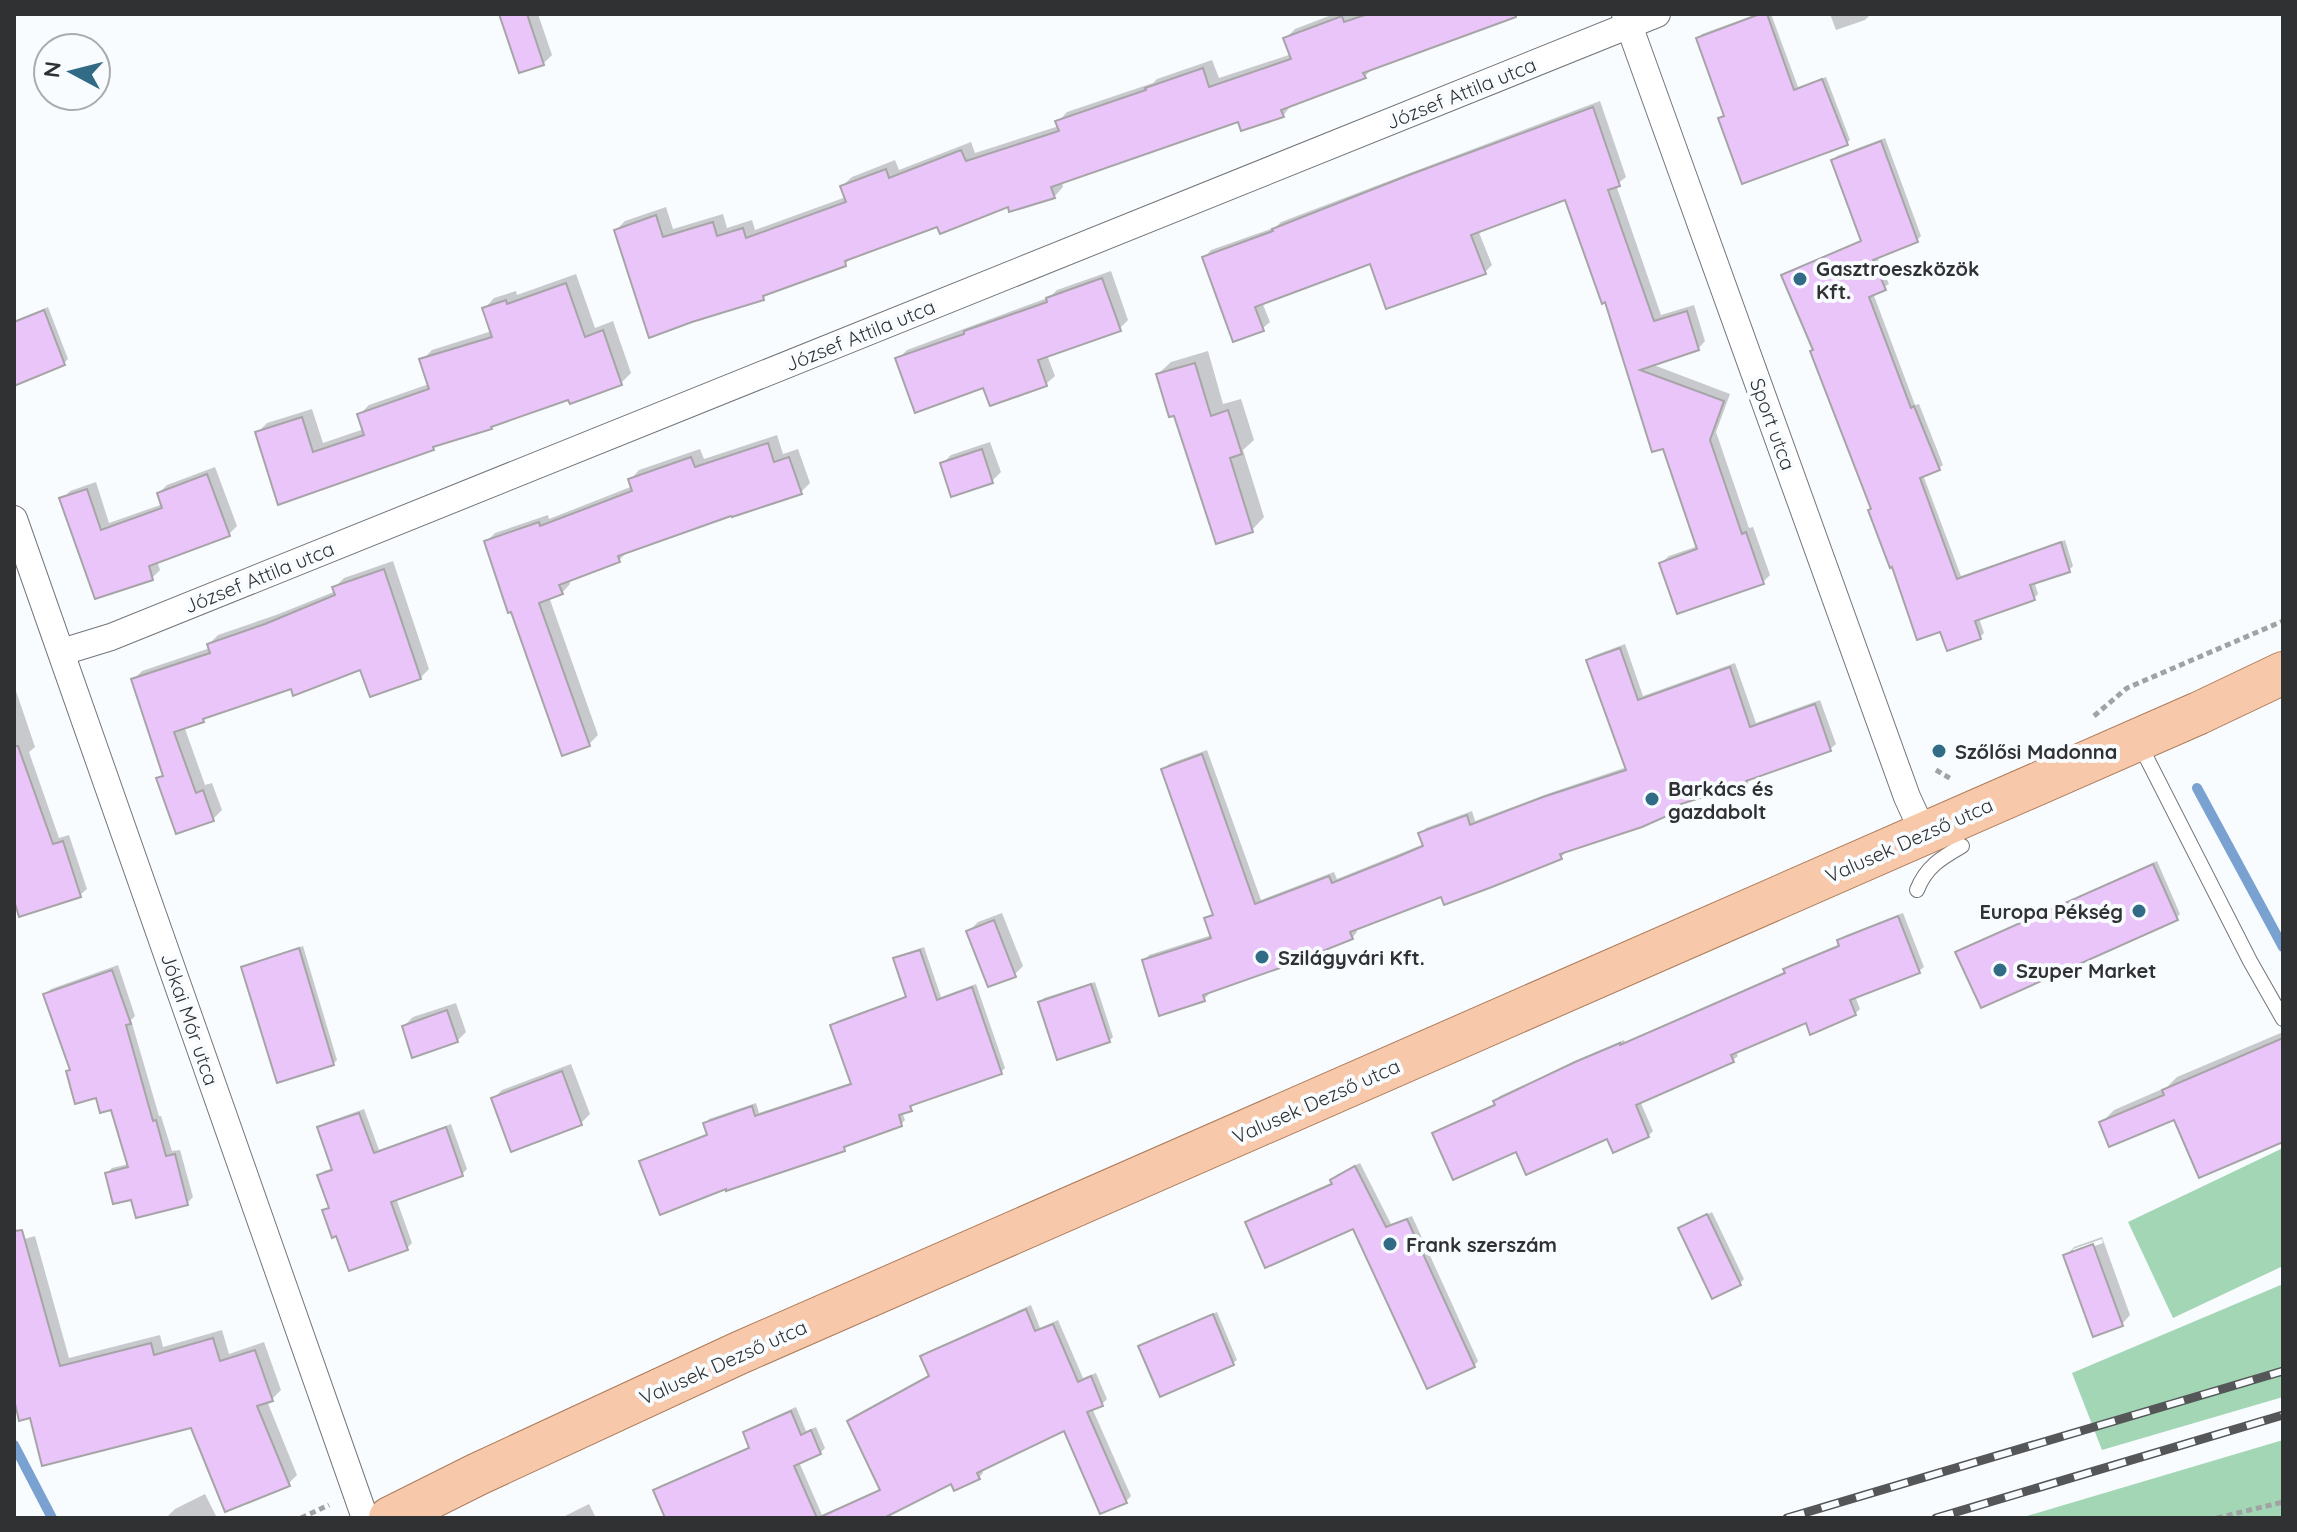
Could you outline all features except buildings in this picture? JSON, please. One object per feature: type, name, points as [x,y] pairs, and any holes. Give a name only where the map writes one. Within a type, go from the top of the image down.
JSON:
[{"type":"main road","name":"Valusek Dezső utca","points":[[390,1518],[739,1353],[2283,673]]},
{"type":"street","name":"József Attila utca","points":[[62,652],[111,637],[1627,20],[1657,14]]},
{"type":"street","name":"Sport utca","points":[[1627,20],[1932,828]]},
{"type":"street","name":"Jókai Mór utca","points":[[14,519],[365,1518]]},
{"type":"lane","points":[[2137,739],[2250,961],[2283,1019]]},
{"type":"lane","points":[[1917,890],[1934,862],[1932,828]]},
{"type":"path","points":[[2084,724],[2127,688],[2283,621]]},
{"type":"path","points":[[1932,828],[1958,782],[1936,770]]},
{"type":"path","points":[[2217,1518],[2283,1502]]},
{"type":"green space","points":[[2283,1148],[2283,1266],[2173,1318],[2128,1222]]},
{"type":"green space","points":[[2283,1284],[2283,1397],[2102,1450],[2072,1373]]},
{"type":"green space","points":[[2283,1440],[2283,1518],[2020,1518]]},
{"type":"waterway","points":[[2197,788],[2283,947]]},
{"type":"waterway","points":[[14,1445],[52,1518]]},
{"type":"railway","points":[[1787,1518],[2283,1371]]},
{"type":"railway","points":[[1936,1518],[2283,1415]]},
{"type":"place","name":"Gasztroeszközök Kft.","points":[[1800,279]]},
{"type":"place","name":"Szőlősi Madonna","points":[[1939,751]]},
{"type":"place","name":"Barkács és gazdabolt","points":[[1652,799]]},
{"type":"place","name":"Europa Pékség","points":[[2139,911]]},
{"type":"place","name":"Szilágyvári Kft.","points":[[1262,957]]},
{"type":"place","name":"Szuper Market","points":[[2000,970]]},
{"type":"place","name":"Frank szerszám","points":[[1390,1244]]}]
